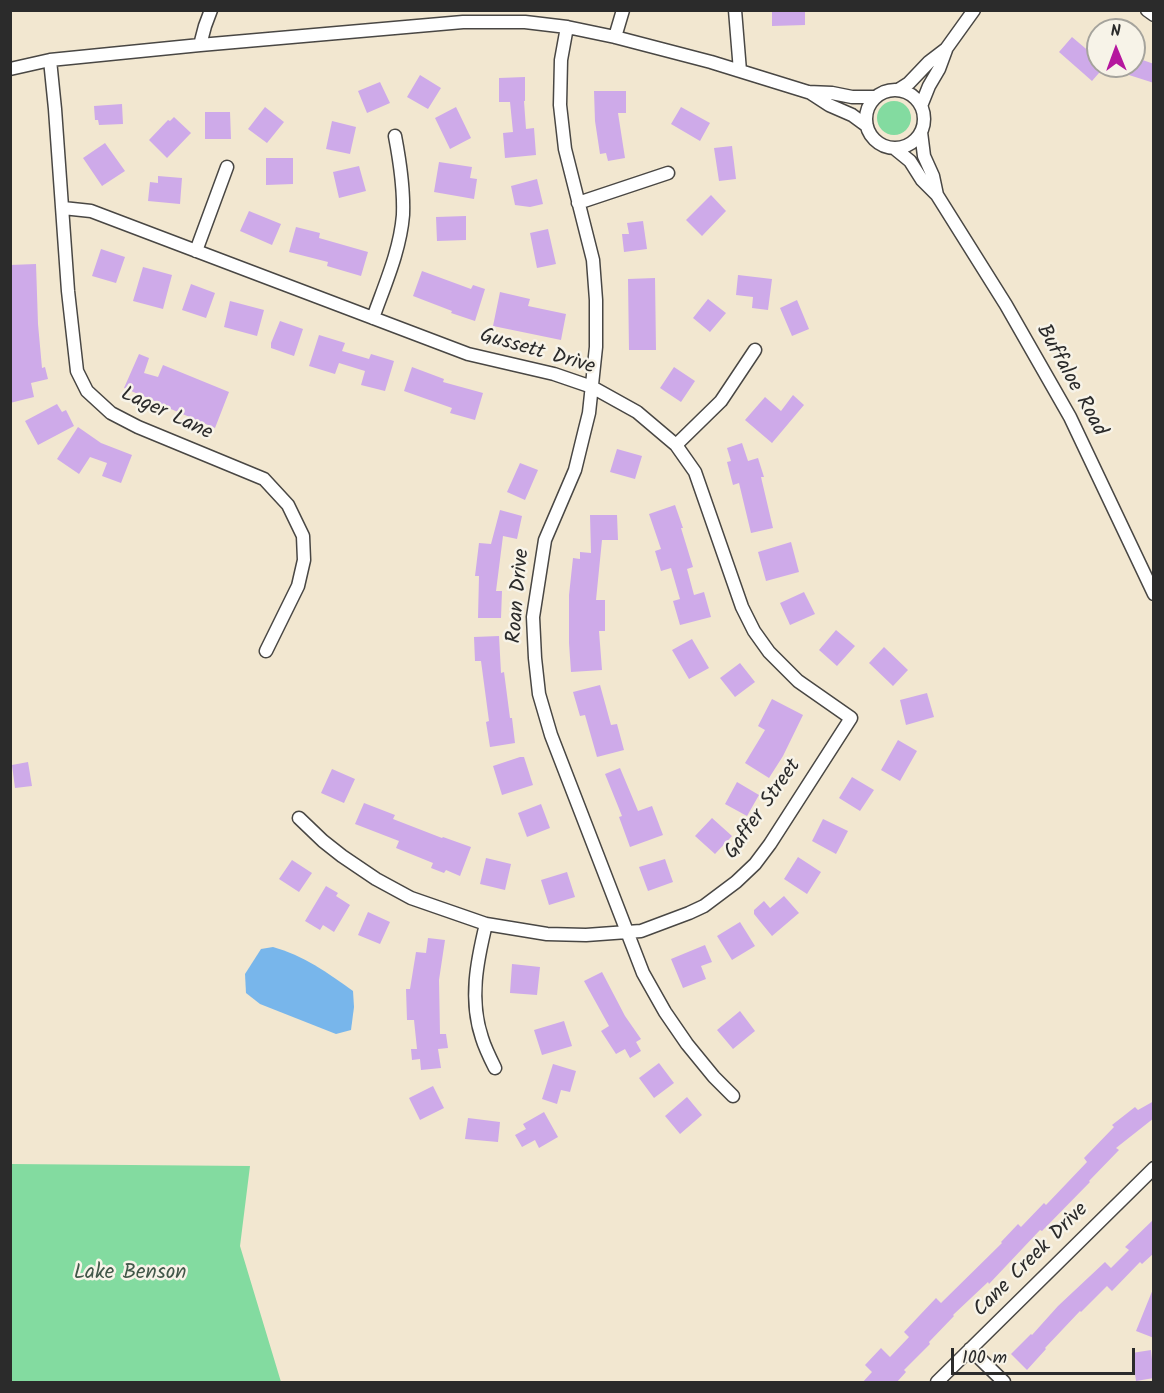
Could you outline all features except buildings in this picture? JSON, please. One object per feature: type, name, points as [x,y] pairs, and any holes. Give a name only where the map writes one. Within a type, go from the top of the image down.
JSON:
[{"type":"street","points":[[200,45],[211,10]]},
{"type":"street","points":[[615,37],[623,10]]},
{"type":"street","points":[[735,10],[740,71]]},
{"type":"street","points":[[921,106],[946,49],[974,10]]},
{"type":"street","points":[[1147,10],[1154,15]]},
{"type":"street","points":[[10,69],[50,60],[200,45],[464,22],[525,22],[567,27],[615,37],[740,71],[808,92],[852,115],[867,126]]},
{"type":"street","name":"Roan Drive","points":[[567,27],[561,60],[560,105],[565,149],[593,260],[596,347],[589,413],[575,470],[545,540],[533,617],[539,694],[551,735],[643,973],[665,1012],[687,1044],[733,1096]]},
{"type":"street","points":[[898,90],[909,83],[929,62],[946,49]]},
{"type":"street","name":"Lager Lane","points":[[50,60],[77,370],[87,391],[111,413],[138,427],[264,479],[288,505],[303,536],[304,560],[298,586],[266,651]]},
{"type":"street","points":[[890,90],[898,90],[915,98],[924,115],[921,132],[916,139],[910,144],[894,148],[877,142],[870,135],[866,118],[870,103],[875,97],[890,90]]},
{"type":"street","points":[[808,92],[875,97]]},
{"type":"street","name":"Buffaloe Road","points":[[921,132],[924,156],[933,176],[937,195]]},
{"type":"street","points":[[373,318],[399,241],[403,214],[402,177],[395,136]]},
{"type":"street","name":"Buffaloe Road","points":[[894,148],[910,161],[922,180],[937,195],[1006,305],[1070,417],[1154,594]]},
{"type":"street","points":[[196,251],[227,167]]},
{"type":"street","points":[[578,203],[668,173]]},
{"type":"street","name":"Gussett Drive","points":[[63,208],[91,211],[468,354],[554,374],[592,387],[637,412],[676,445],[695,472],[742,607],[754,631],[769,652],[798,681],[851,718]]},
{"type":"street","points":[[676,445],[721,401],[755,351]]},
{"type":"street","name":"Gaffer Street","points":[[299,818],[323,841],[376,879],[411,897],[486,924],[547,934],[640,930],[704,906],[736,882],[754,864],[770,844],[851,718]]},
{"type":"street","points":[[486,924],[474,986],[479,1028],[495,1068]]},
{"type":"street","name":"Cane Creek Drive","points":[[937,1383],[1154,1168]]},
{"type":"street","points":[[970,1349],[1004,1383]]},
{"type":"green space","points":[[894,101],[906,106],[911,118],[906,130],[894,135],[882,130],[877,118],[882,106]]},
{"type":"green space","name":"Lake Benson","points":[[11,1164],[250,1166],[240,1246],[281,1382],[11,1382]]},
{"type":"water","points":[[273,947],[284,950],[325,971],[353,991],[354,1007],[351,1030],[336,1034],[260,1004],[246,993],[245,974],[261,949]]}]
